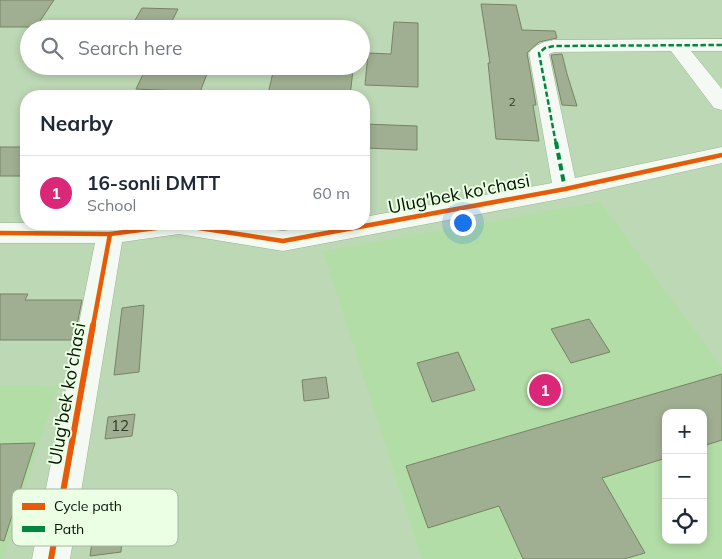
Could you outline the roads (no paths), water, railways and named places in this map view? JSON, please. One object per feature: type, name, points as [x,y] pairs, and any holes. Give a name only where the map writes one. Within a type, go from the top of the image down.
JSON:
[{"type":"street","points":[[676,45],[722,103]]},
{"type":"street","points":[[566,189],[539,53],[545,48],[554,46],[722,45]]},
{"type":"street","name":"Ulug'bek ko'chasi","points":[[370,225],[566,189],[722,155]]},
{"type":"street","name":"Ulug'bek ko'chasi","points":[[0,232],[110,234],[141,230]]},
{"type":"street","name":"Ulug'bek ko'chasi","points":[[212,230],[283,241],[343,230]]},
{"type":"street","name":"Ulug'bek ko'chasi","points":[[64,489],[110,234]]},
{"type":"street","name":"Ulug'bek ko'chasi","points":[[51,559],[53,546]]},
{"type":"place","name":"16-sonli DMTT","points":[[545,390]]}]
